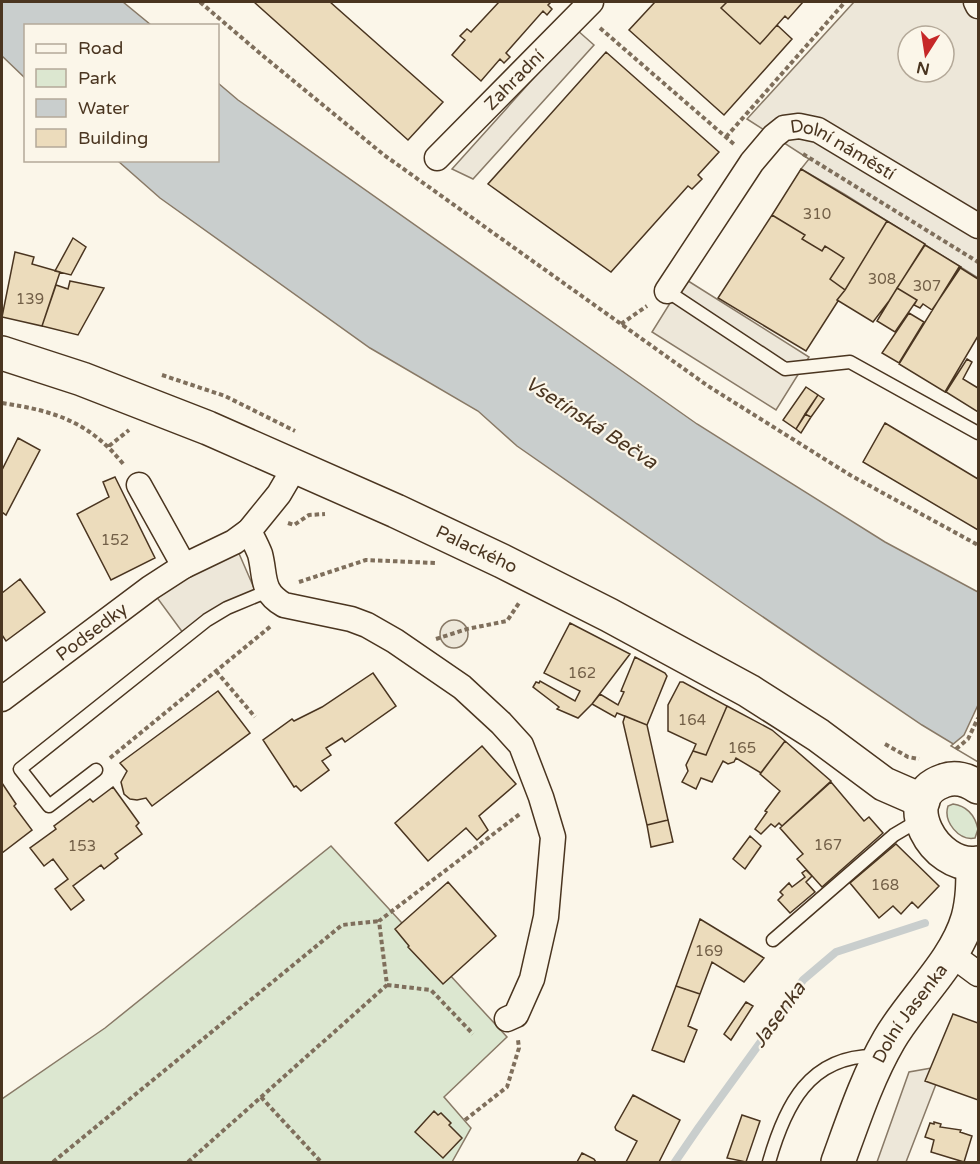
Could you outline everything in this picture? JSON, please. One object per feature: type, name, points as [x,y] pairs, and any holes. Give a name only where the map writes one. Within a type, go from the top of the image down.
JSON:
[{"type":"street","points":[[976,2],[978,6]]},
{"type":"street","name":"Zahradní","points":[[437,158],[586,7]]},
{"type":"street","name":"Dolní náměstí","points":[[667,291],[752,162],[784,128],[799,126],[818,130],[978,226]]},
{"type":"street","name":"Palackého","points":[[2,353],[149,404],[296,465],[502,561],[675,650],[786,713],[922,810]]},
{"type":"street","name":"Podsedky","points":[[2,699],[150,588],[184,566],[234,542],[249,531],[279,494],[296,465]]},
{"type":"street","points":[[139,485],[184,566]]},
{"type":"street","points":[[249,531],[260,555],[264,582],[276,606],[351,619],[367,625],[395,641],[462,687],[521,745],[541,797],[553,837],[546,917],[531,979],[516,1015],[507,1019]]},
{"type":"street","points":[[971,771],[954,779],[941,781],[930,789],[922,810],[929,838],[943,854],[956,861],[976,864]]},
{"type":"street","name":"Dolní Jasenka","points":[[838,1162],[880,1056],[961,937],[971,909],[976,864]]},
{"type":"street","points":[[951,954],[978,974]]},
{"type":"lane","points":[[667,291],[785,369],[850,362],[978,433]]},
{"type":"lane","points":[[96,770],[49,806],[20,769],[207,620],[227,608],[276,606]]},
{"type":"lane","points":[[773,940],[922,810]]},
{"type":"lane","points":[[769,1162],[785,1115],[807,1083],[832,1063],[864,1056],[880,1056]]},
{"type":"path","points":[[201,2],[384,155],[708,386],[832,464],[978,545]]},
{"type":"path","points":[[726,137],[845,2]]},
{"type":"path","points":[[586,7],[752,162]]},
{"type":"path","points":[[774,136],[978,262]]},
{"type":"path","points":[[621,324],[667,291]]},
{"type":"path","points":[[2,403],[27,406],[63,417],[88,430],[109,446],[139,485]]},
{"type":"path","points":[[109,446],[136,424]]},
{"type":"path","points":[[96,770],[216,671],[276,606],[292,584],[366,560],[442,564]]},
{"type":"path","points":[[440,638],[507,621],[521,600]]},
{"type":"path","points":[[216,671],[255,717]]},
{"type":"path","points":[[971,771],[968,738],[978,718]]},
{"type":"path","points":[[890,748],[908,757],[923,760]]},
{"type":"path","points":[[53,1162],[342,925],[379,921],[541,797]]},
{"type":"path","points":[[379,921],[387,986]]},
{"type":"path","points":[[188,1162],[387,986],[431,990],[473,1034]]},
{"type":"path","points":[[465,1120],[507,1087],[519,1048]]},
{"type":"path","points":[[261,1097],[321,1162]]},
{"type":"path","points":[[192,1158],[196,1162]]},
{"type":"green space","points":[[953,804],[966,809],[975,820],[978,829],[975,838],[963,837],[950,824],[947,812],[948,806]]},
{"type":"green space","points":[[331,846],[507,1037],[444,1097],[471,1128],[452,1162],[2,1162],[2,1099],[105,1028]]},
{"type":"shaded area","points":[[854,2],[978,2],[978,278],[801,169],[809,159],[747,119]]},
{"type":"shaded area","points":[[577,30],[594,45],[473,179],[452,169]]},
{"type":"shaded area","points":[[685,279],[809,357],[776,410],[652,332]]},
{"type":"shaded area","points":[[234,542],[257,595],[186,637],[150,588]]},
{"type":"shaded area","points":[[454,620],[464,624],[468,634],[464,644],[454,648],[444,644],[440,634],[444,624]]},
{"type":"shaded area","points":[[943,1066],[906,1162],[877,1162],[909,1072]]},
{"type":"water","points":[[2,2],[123,2],[150,24],[24,24],[24,77],[2,56]]},
{"type":"water","name":"Vsetínská Bečva","points":[[219,84],[238,100],[697,424],[885,542],[978,592],[978,759],[922,725],[744,604],[517,446],[478,411],[370,348],[160,198],[119,162],[219,162]]},
{"type":"pier","points":[[978,705],[978,762],[951,746],[964,735]]},
{"type":"building","points":[[254,2],[330,2],[443,102],[408,140]]},
{"type":"building","points":[[499,2],[551,2],[548,5],[552,9],[547,15],[543,11],[506,53],[510,57],[504,63],[500,59],[481,81],[452,55],[465,40],[460,36],[467,29],[471,32]]},
{"type":"building","points":[[655,2],[727,2],[721,8],[760,44],[777,25],[792,39],[724,115],[629,30]]},
{"type":"building","points":[[727,2],[803,2],[788,19],[785,16],[760,44],[721,8]]},
{"type":"building","points":[[606,52],[719,152],[698,175],[702,179],[692,189],[688,186],[611,272],[488,184]]},
{"type":"building","points":[[801,169],[887,221],[845,290],[830,279],[844,258],[825,246],[822,251],[802,239],[805,235],[772,215]]},
{"type":"building","points":[[772,215],[805,235],[802,239],[822,251],[825,246],[844,258],[830,279],[845,290],[806,351],[718,298]]},
{"type":"building","points":[[887,221],[925,244],[873,322],[837,300]]},
{"type":"building","points":[[73,238],[86,247],[71,275],[55,271]]},
{"type":"building","points":[[925,245],[961,267],[932,310],[923,304],[920,308],[914,305],[917,300],[897,288]]},
{"type":"building","points":[[15,252],[34,257],[32,264],[60,272],[42,326],[2,317]]},
{"type":"building","points":[[959,267],[978,279],[978,336],[945,392],[899,364]]},
{"type":"building","points":[[70,281],[104,288],[78,335],[42,326],[56,285],[68,289]]},
{"type":"building","points":[[897,288],[917,300],[895,332],[877,321]]},
{"type":"building","points":[[909,313],[924,322],[899,363],[882,353]]},
{"type":"building","points":[[967,359],[972,362],[963,379],[978,388],[978,412],[946,392]]},
{"type":"building","points":[[806,387],[818,395],[796,429],[783,420]]},
{"type":"building","points":[[818,395],[824,399],[811,417],[805,414]]},
{"type":"building","points":[[805,414],[811,417],[801,433],[796,429]]},
{"type":"building","points":[[885,423],[978,479],[978,530],[863,462]]},
{"type":"building","points":[[18,438],[40,450],[6,515],[2,512],[2,470]]},
{"type":"building","points":[[115,477],[155,558],[111,580],[77,514],[109,497],[103,482]]},
{"type":"building","points":[[20,579],[45,612],[6,641],[2,635],[2,593]]},
{"type":"building","points":[[570,623],[630,654],[592,704],[578,718],[557,709],[559,707],[533,687],[536,682],[540,681],[575,701],[580,691],[544,673]]},
{"type":"building","points":[[635,657],[667,676],[647,725],[617,713],[615,717],[592,704],[600,694],[618,705],[624,692],[621,691]]},
{"type":"building","points":[[373,673],[396,706],[345,742],[342,738],[326,748],[331,755],[322,761],[329,770],[301,791],[296,786],[294,787],[263,740],[292,719],[294,721],[322,707]]},
{"type":"building","points":[[680,682],[727,706],[706,755],[693,751],[696,744],[668,731],[668,705]]},
{"type":"building","points":[[218,691],[250,733],[152,806],[146,798],[130,799],[124,794],[121,782],[127,771],[120,763]]},
{"type":"building","points":[[727,706],[772,730],[785,741],[761,773],[736,758],[734,762],[728,764],[723,761],[712,782],[701,778],[696,789],[682,782],[688,771],[686,765],[693,751],[706,755]]},
{"type":"building","points":[[625,716],[647,725],[668,820],[647,825],[623,722]]},
{"type":"building","points":[[785,741],[831,781],[782,826],[779,823],[775,827],[771,824],[761,834],[755,829],[780,791],[760,774]]},
{"type":"building","points":[[482,746],[516,784],[479,816],[488,830],[477,840],[466,828],[428,861],[395,823]]},
{"type":"building","points":[[831,782],[864,821],[869,817],[883,833],[822,887],[797,859],[803,854],[780,828]]},
{"type":"building","points":[[2,783],[16,804],[14,806],[32,830],[2,853]]},
{"type":"building","points":[[113,787],[139,823],[136,826],[142,834],[115,854],[118,858],[104,869],[101,865],[73,886],[84,900],[71,910],[55,889],[68,879],[53,859],[44,866],[30,848],[56,829],[54,826],[90,799],[93,802]]},
{"type":"building","points":[[668,820],[673,842],[651,847],[647,825]]},
{"type":"building","points":[[750,836],[761,846],[745,869],[733,859]]},
{"type":"building","points":[[896,844],[939,886],[918,908],[912,902],[901,914],[893,906],[879,918],[850,883]]},
{"type":"building","points":[[806,870],[812,876],[806,882],[815,892],[790,913],[778,900],[783,895],[780,892],[789,883],[792,887],[805,877],[802,873]]},
{"type":"building","points":[[448,882],[496,936],[443,984],[408,947],[395,929]]},
{"type":"building","points":[[700,919],[764,958],[744,982],[712,962],[700,994],[676,986]]},
{"type":"building","points":[[676,986],[700,994],[688,1026],[697,1030],[684,1062],[652,1050]]},
{"type":"building","points":[[746,1002],[753,1006],[731,1040],[724,1034]]},
{"type":"building","points":[[953,1014],[978,1023],[978,1100],[925,1081]]},
{"type":"building","points":[[633,1095],[680,1120],[659,1162],[626,1162],[637,1141],[616,1130],[615,1127]]},
{"type":"building","points":[[434,1111],[438,1115],[441,1113],[462,1138],[443,1158],[415,1132]]},
{"type":"building","points":[[742,1115],[760,1121],[746,1162],[727,1158]]},
{"type":"building","points":[[934,1122],[941,1124],[940,1127],[961,1130],[960,1132],[972,1136],[964,1162],[931,1152],[934,1140],[925,1137],[930,1123],[934,1124]]},
{"type":"building","points":[[582,1153],[594,1159],[596,1162],[577,1162]]},
{"type":"waterway","name":"Jasenka","points":[[675,1162],[803,980],[836,952],[925,923]]}]
